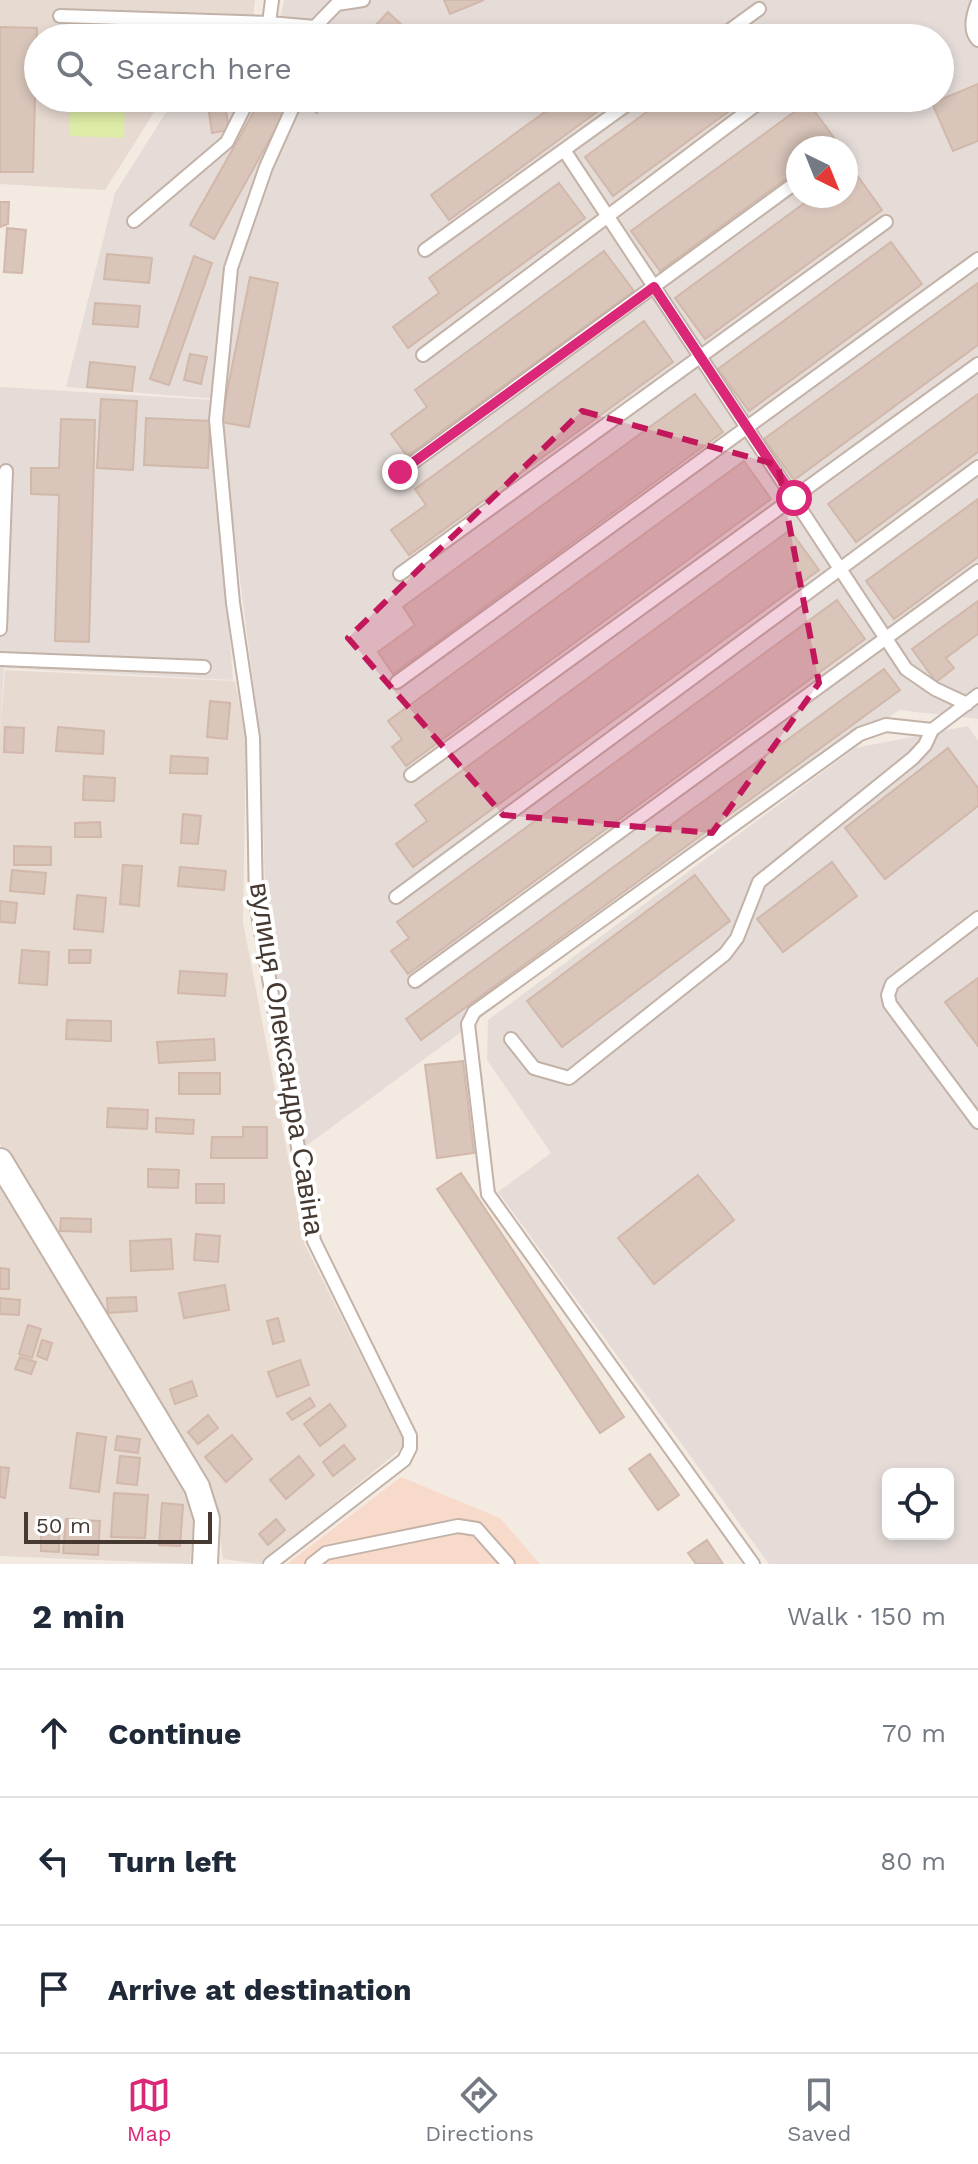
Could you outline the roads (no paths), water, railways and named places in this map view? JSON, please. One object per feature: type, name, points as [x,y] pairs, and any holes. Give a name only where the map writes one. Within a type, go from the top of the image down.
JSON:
[{"type":"street","points":[[0,1161],[197,1487],[207,1519],[205,1564]]},
{"type":"lane","points":[[269,23],[272,0]]},
{"type":"lane","points":[[321,24],[337,4],[363,0]]},
{"type":"lane","points":[[978,2],[972,16],[974,36],[978,40]]},
{"type":"lane","points":[[738,24],[759,9]]},
{"type":"lane","points":[[60,16],[274,24]]},
{"type":"lane","points":[[134,221],[227,142],[242,112]]},
{"type":"lane","name":"вулиця Олександра Савіна","points":[[270,1564],[404,1460],[410,1448],[410,1436],[314,1241],[256,902],[253,738],[233,603],[216,420],[231,268],[266,167],[291,112]]},
{"type":"lane","points":[[425,250],[617,112]]},
{"type":"lane","points":[[423,355],[746,112]]},
{"type":"lane","points":[[564,150],[906,669],[935,689],[967,704]]},
{"type":"lane","points":[[400,472],[786,190]]},
{"type":"lane","points":[[400,574],[886,222]]},
{"type":"lane","points":[[397,682],[978,259]]},
{"type":"lane","points":[[411,775],[978,364]]},
{"type":"lane","points":[[396,897],[978,467]]},
{"type":"lane","points":[[0,629],[6,471]]},
{"type":"lane","points":[[415,981],[978,571]]},
{"type":"lane","points":[[0,659],[204,667]]},
{"type":"lane","points":[[511,1039],[534,1068],[569,1078],[725,954],[737,938],[759,882],[913,758],[925,745],[932,730],[978,695]]},
{"type":"lane","points":[[753,1564],[488,1194],[468,1024],[474,1012],[860,734],[886,725],[932,730]]},
{"type":"lane","points":[[978,918],[892,984],[888,995],[890,1004],[978,1122]]},
{"type":"lane","points":[[312,1564],[326,1553],[458,1526],[477,1529],[508,1564]]}]
